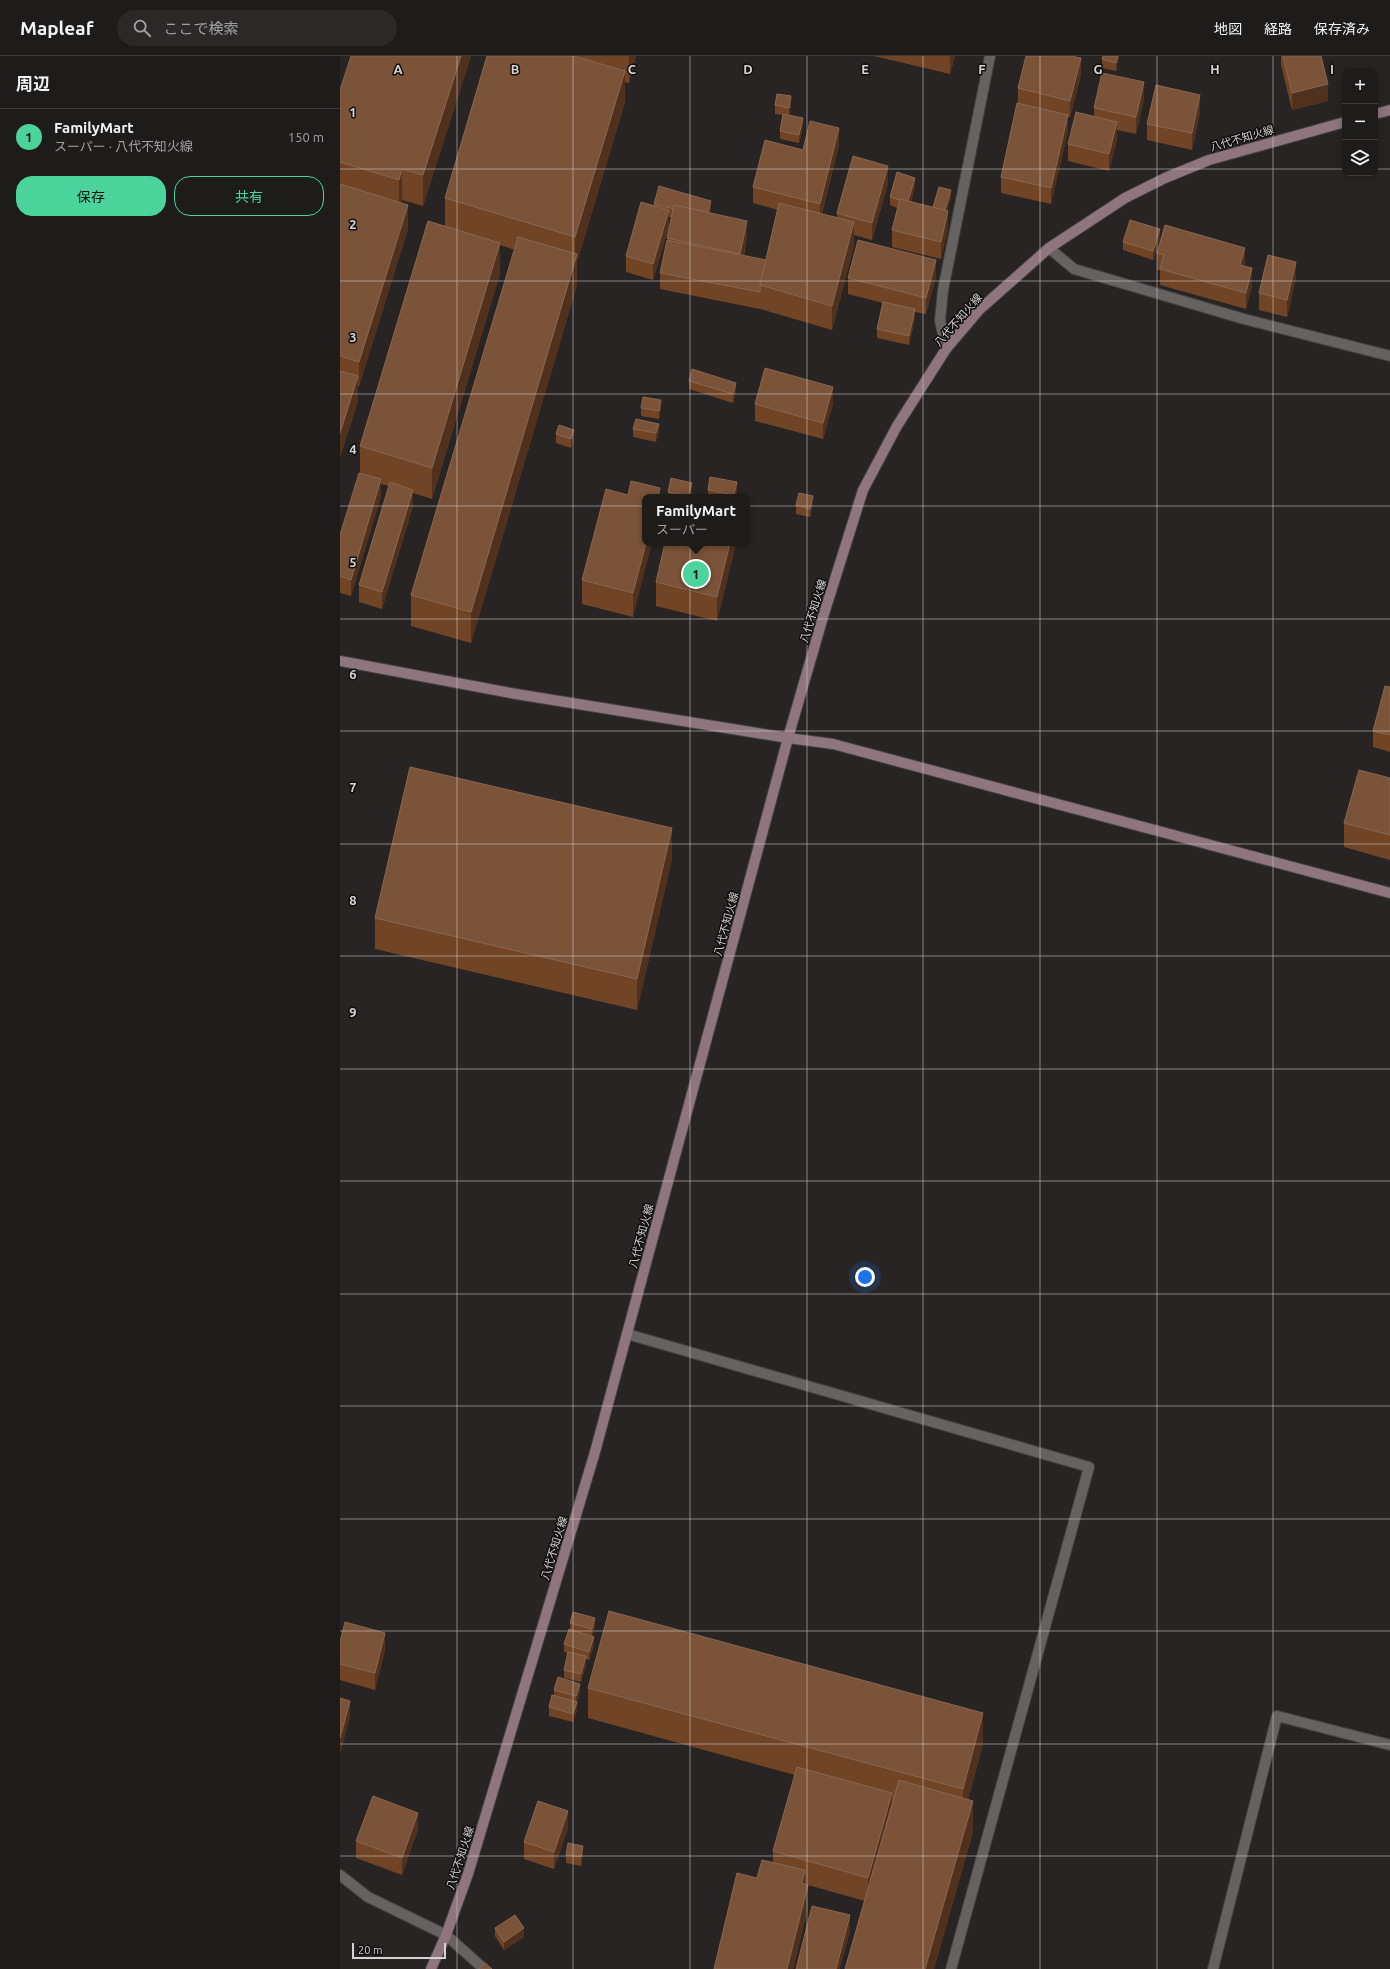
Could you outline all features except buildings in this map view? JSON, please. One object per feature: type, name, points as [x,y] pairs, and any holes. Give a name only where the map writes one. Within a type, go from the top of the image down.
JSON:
[{"type":"main road","points":[[1378,113],[1390,110]]},
{"type":"main road","name":"八代不知火線","points":[[431,1969],[446,1935],[468,1874],[595,1452],[788,738],[823,617],[863,490],[897,426],[946,349],[979,310],[1049,248],[1125,198],[1165,178],[1209,160],[1342,123]]},
{"type":"main road","points":[[340,661],[516,694],[833,744],[1390,893]]},
{"type":"street","points":[[946,349],[940,320],[943,290],[990,56]]},
{"type":"street","points":[[1049,248],[1074,269],[1244,319],[1390,356]]},
{"type":"street","points":[[627,1334],[1089,1468],[951,1969]]},
{"type":"street","points":[[1213,1969],[1277,1716],[1390,1745]]},
{"type":"street","points":[[340,1875],[368,1897],[446,1935],[484,1969]]},
{"type":"place","name":"FamilyMart","points":[[696,574]]}]
